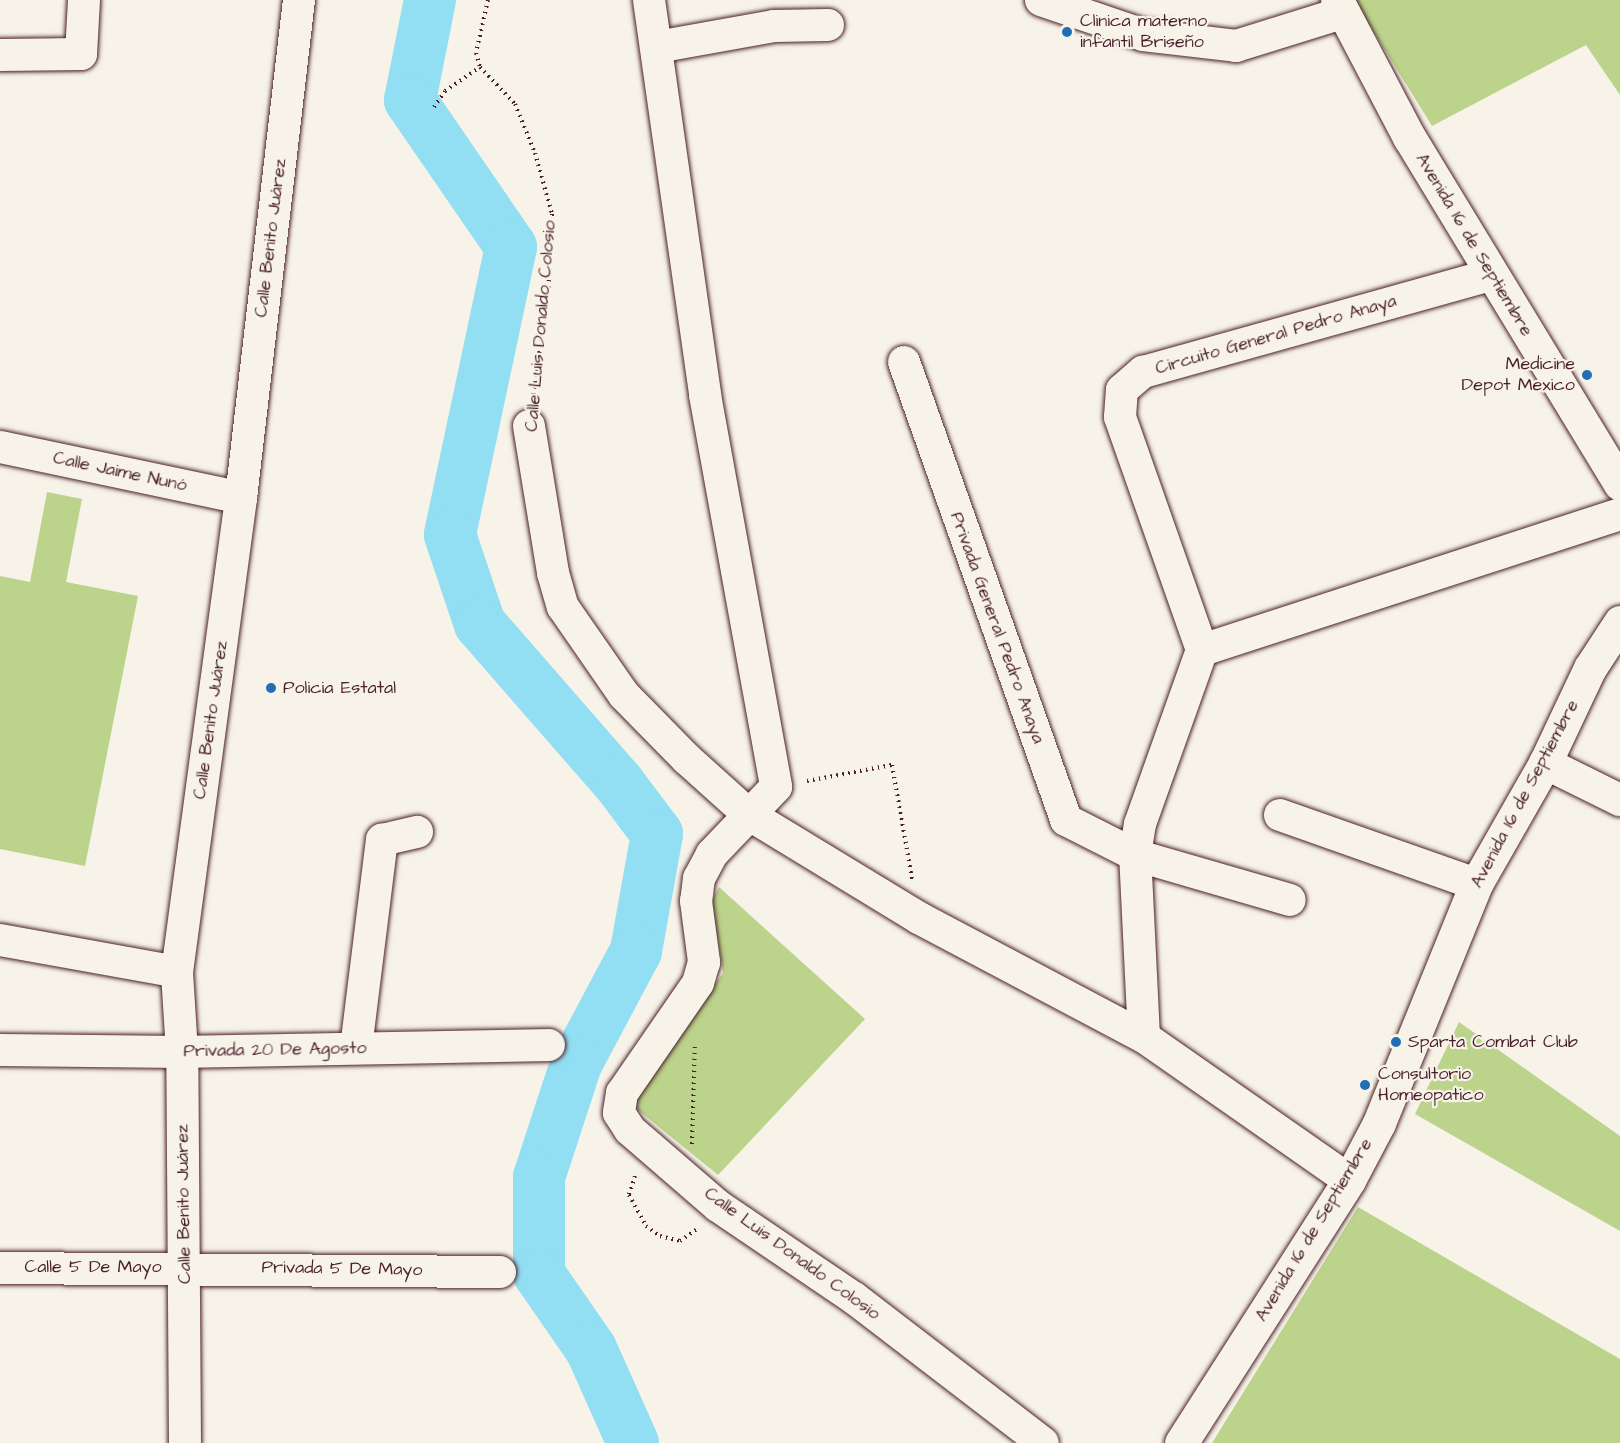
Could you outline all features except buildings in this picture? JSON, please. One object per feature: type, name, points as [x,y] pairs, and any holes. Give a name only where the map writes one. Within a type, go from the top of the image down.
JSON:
[{"type":"main road","name":"Avenida 16 de Septiembre","points":[[1339,6],[1490,275],[1620,484]]},
{"type":"main road","name":"Avenida 16 de Septiembre","points":[[1182,1443],[1349,1180],[1379,1123],[1476,884],[1545,763],[1590,668],[1620,622]]},
{"type":"street","points":[[0,55],[81,54],[84,0]]},
{"type":"street","name":"Calle Benito Juárez","points":[[185,1443],[182,1052],[177,972],[241,498],[299,0]]},
{"type":"street","points":[[649,0],[705,395],[776,787]]},
{"type":"street","points":[[1041,0],[1143,35],[1236,46],[1339,6]]},
{"type":"street","points":[[657,47],[774,26],[828,25]]},
{"type":"street","name":"Circuito General Pedro Anaya","points":[[1202,650],[1120,417],[1122,390],[1143,372],[1490,275]]},
{"type":"street","name":"Privada General Pedro Anaya","points":[[904,362],[1066,820],[1135,855],[1290,900]]},
{"type":"street","name":"Calle Luis Donaldo Colosio","points":[[529,426],[553,573],[563,607],[624,695],[748,814],[919,918],[1144,1037],[1349,1180]]},
{"type":"street","name":"Calle Jaime Nunó","points":[[0,447],[241,498]]},
{"type":"street","points":[[1144,1037],[1135,855],[1140,824],[1202,650],[1620,514]]},
{"type":"street","points":[[1545,763],[1620,800]]},
{"type":"street","name":"Calle Luis Donaldo Colosio","points":[[776,787],[712,854],[699,878],[696,901],[704,962],[698,983],[622,1093],[619,1113],[630,1130],[687,1176],[718,1206],[855,1298],[1043,1443]]},
{"type":"street","points":[[1280,815],[1476,884]]},
{"type":"street","points":[[356,1048],[382,840],[417,832]]},
{"type":"street","points":[[0,940],[177,972]]},
{"type":"street","name":"Privada 20 De Agosto","points":[[0,1050],[182,1052],[549,1045]]},
{"type":"street","name":"Calle 5 De Mayo","points":[[0,1268],[185,1266]]},
{"type":"street","name":"Privada 5 De Mayo","points":[[185,1266],[500,1272]]},
{"type":"path","points":[[434,107],[445,91],[480,67],[476,53],[488,0]]},
{"type":"path","name":"Calle Luis Donaldo Colosio","points":[[480,67],[515,104],[535,153],[552,214],[548,292],[529,426]]},
{"type":"path","points":[[776,787],[892,765],[919,918]]},
{"type":"path","points":[[687,1176],[693,1138],[696,1034]]},
{"type":"path","points":[[656,1153],[634,1177],[628,1195],[646,1226],[660,1236],[680,1240],[690,1237],[718,1206]]},
{"type":"green space","points":[[1354,0],[1620,0],[1620,95],[1586,45],[1432,126]]},
{"type":"green space","points":[[47,492],[82,499],[66,582],[138,596],[85,866],[0,849],[0,576],[30,582]]},
{"type":"green space","points":[[719,887],[865,1019],[718,1175],[638,1110],[635,1099],[723,973],[712,900]]},
{"type":"green space","points":[[1459,1022],[1620,1136],[1620,1231],[1415,1114]]},
{"type":"green space","points":[[1358,1207],[1620,1359],[1620,1443],[1212,1443]]},
{"type":"waterway","points":[[430,0],[410,100],[511,247],[450,535],[480,624],[618,782],[657,834],[636,951],[576,1064],[539,1177],[539,1274],[591,1349],[633,1443]]},
{"type":"place","name":"Clinica materno infantil Briseño","points":[[1067,32]]},
{"type":"place","name":"Medicine Depot Mexico","points":[[1587,375]]},
{"type":"place","name":"Policia Estatal","points":[[271,688]]},
{"type":"place","name":"Sparta Combat Club","points":[[1396,1042]]},
{"type":"place","name":"Consultorio Homeopatico","points":[[1365,1085]]}]
